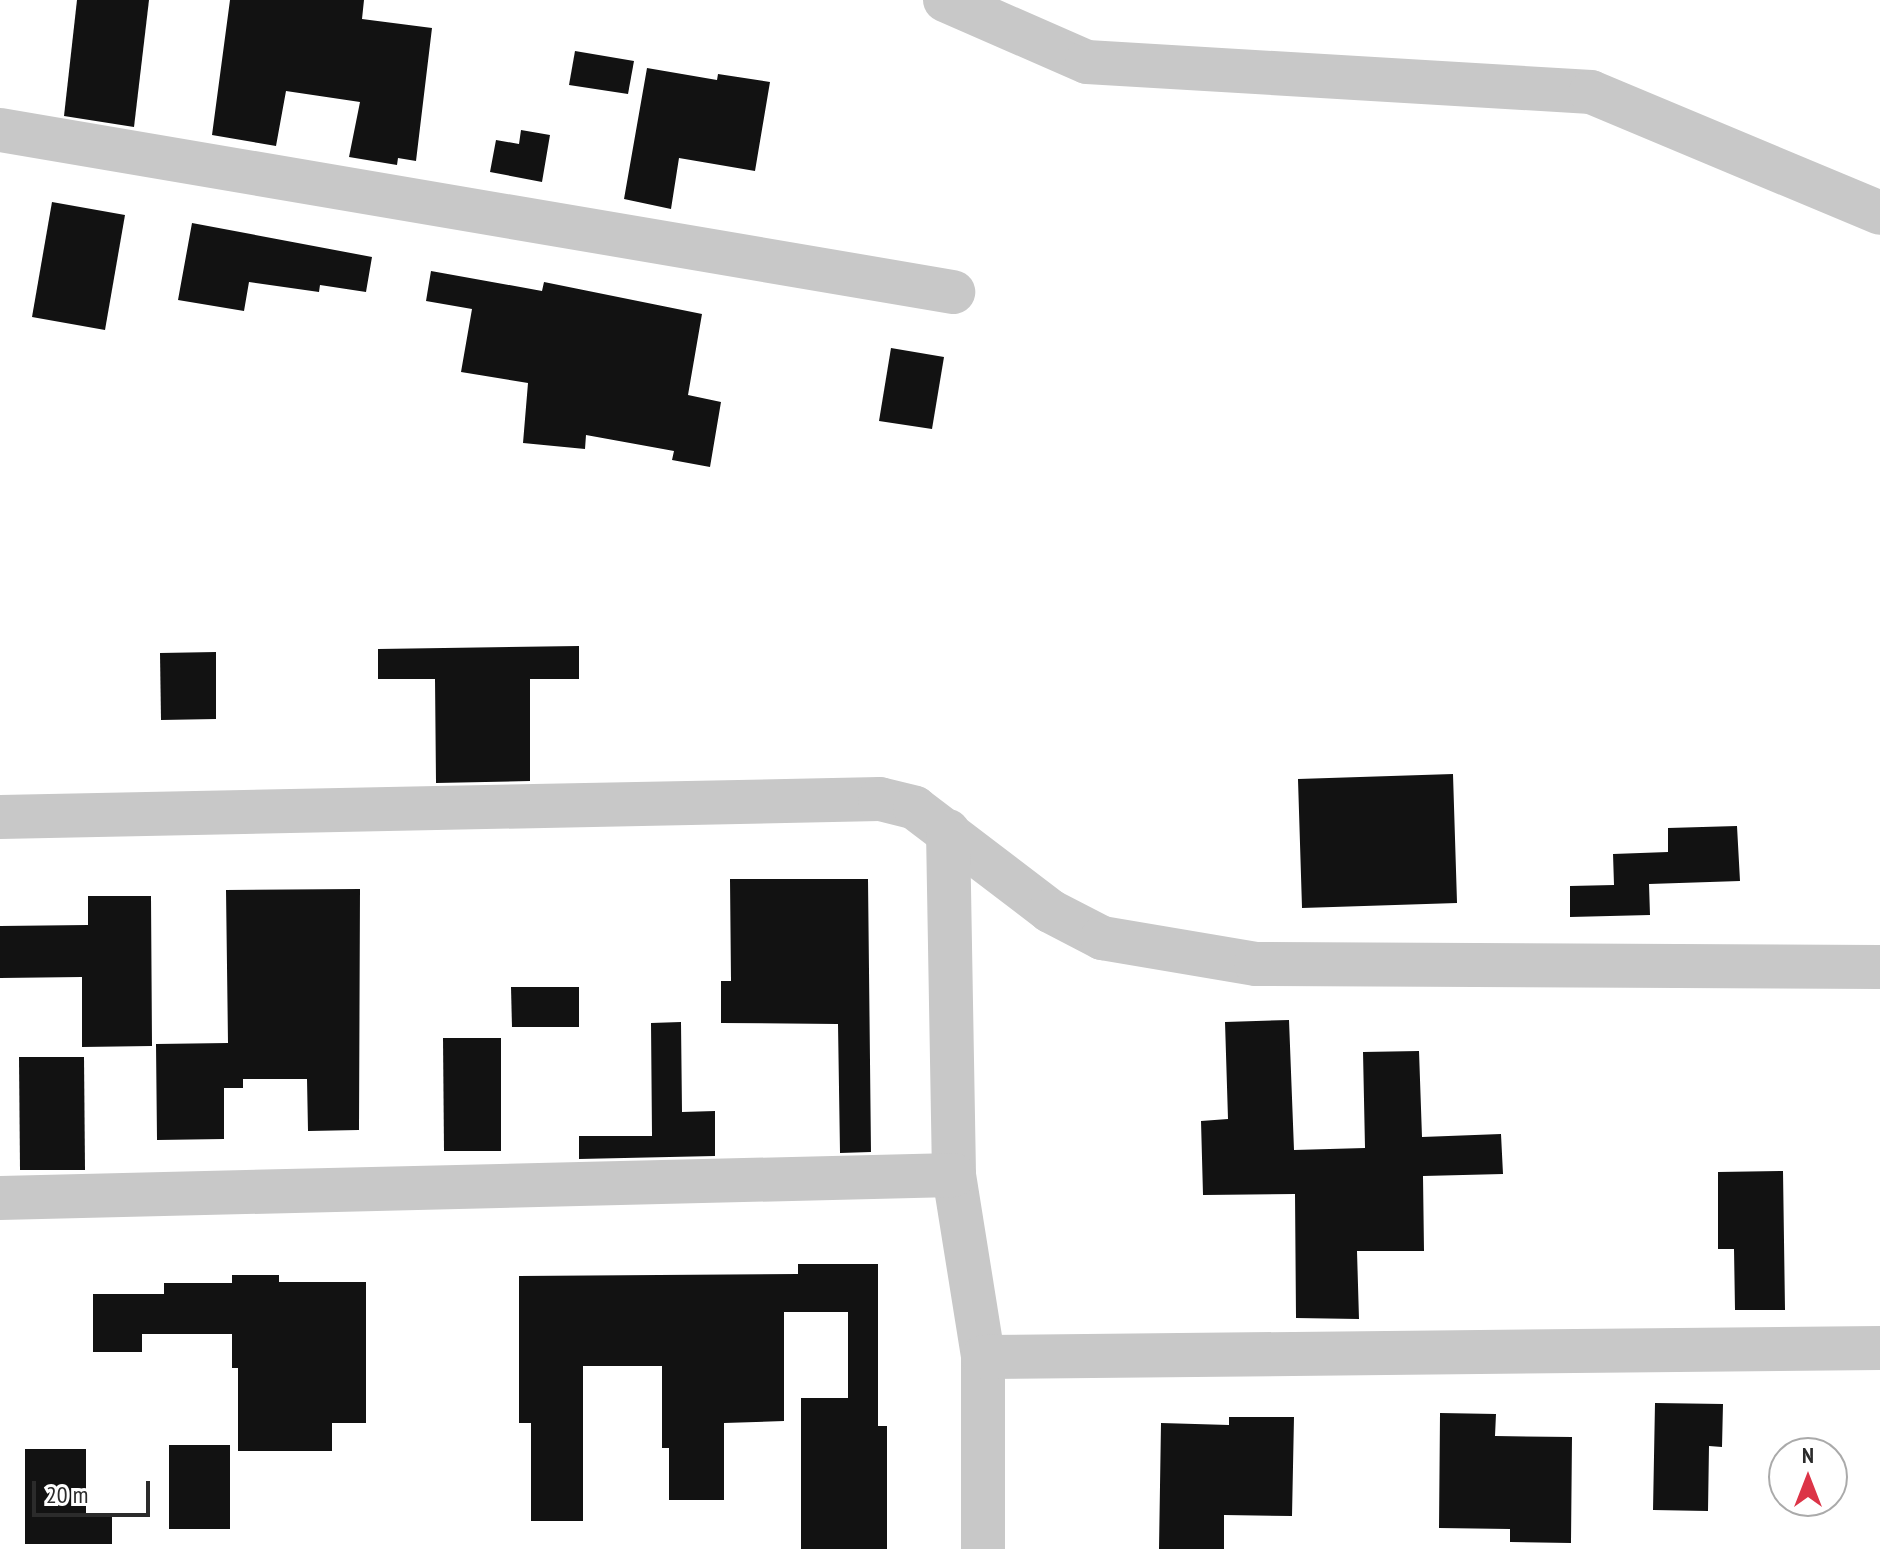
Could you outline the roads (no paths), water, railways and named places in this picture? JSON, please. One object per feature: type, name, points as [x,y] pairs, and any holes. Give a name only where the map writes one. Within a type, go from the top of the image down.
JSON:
[{"type":"street","points":[[945,0],[1087,62],[1591,92],[1880,213]]},
{"type":"street","points":[[0,130],[953,292]]},
{"type":"street","points":[[0,817],[880,799],[915,808],[1050,911],[1102,938],[1256,964],[1880,967]]},
{"type":"street","points":[[948,831],[954,1175],[983,1357],[983,1549]]},
{"type":"street","points":[[0,1198],[954,1175]]},
{"type":"street","points":[[983,1357],[1880,1348]]}]
